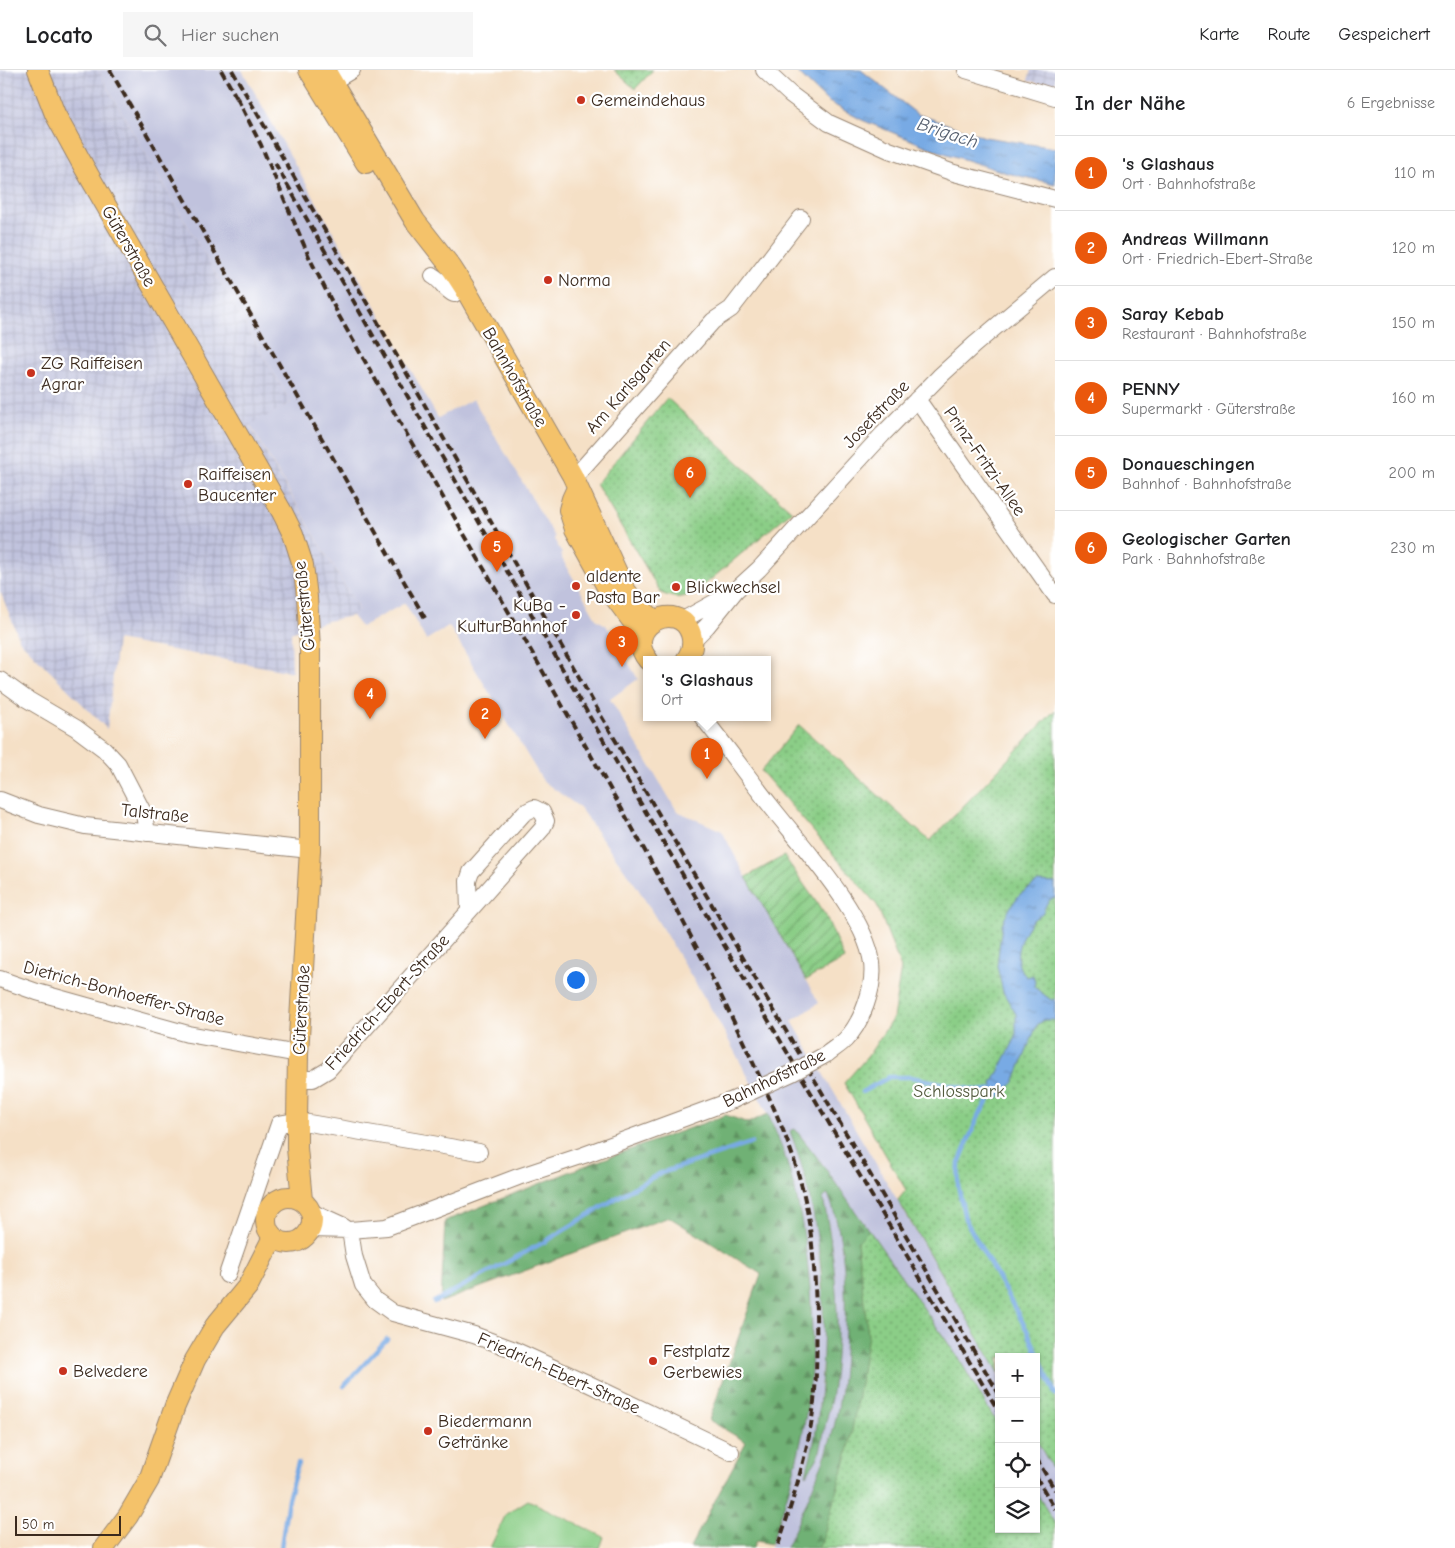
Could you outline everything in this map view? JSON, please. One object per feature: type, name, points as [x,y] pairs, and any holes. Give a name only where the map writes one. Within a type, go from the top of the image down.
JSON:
[{"type":"main road","name":"Güterstraße","points":[[38,70],[56,114],[84,168],[282,512],[293,534],[303,566],[310,649],[311,733],[310,850],[296,1122],[303,1210]]},
{"type":"main road","name":"Bahnhofstraße","points":[[309,70],[326,80],[415,221],[464,287],[574,481],[625,590],[636,604],[648,627]]},
{"type":"main road","points":[[645,656],[642,651],[641,643],[648,627],[668,617],[681,621],[689,629],[693,640],[688,656]]},
{"type":"main road","points":[[277,1200],[303,1210],[306,1236],[299,1241],[282,1240],[268,1231],[266,1222],[267,1212],[270,1206],[277,1200]]},
{"type":"main road","points":[[104,1548],[128,1516],[149,1480],[175,1406],[195,1360],[215,1326],[282,1240]]},
{"type":"street","points":[[326,80],[352,70]]},
{"type":"street","points":[[764,70],[790,94],[828,123],[837,127],[889,150],[954,172],[1055,199]]},
{"type":"street","points":[[966,70],[1055,97]]},
{"type":"street","name":"Am Karlsgarten","points":[[574,481],[580,471],[713,321],[731,309],[802,218]]},
{"type":"street","points":[[433,276],[441,280],[451,293],[454,294]]},
{"type":"street","name":"Josefstraße","points":[[693,640],[736,590],[766,562],[917,399],[974,345],[1055,277]]},
{"type":"street","name":"Prinz-Fritzi-Allee","points":[[917,399],[1055,595]]},
{"type":"street","name":"Josefstraße","points":[[681,621],[736,590]]},
{"type":"street","points":[[0,680],[25,698],[76,728],[104,749],[118,764],[134,791],[144,814],[147,833]]},
{"type":"street","name":"Bahnhofstraße","points":[[303,1210],[350,1230],[387,1227],[518,1177],[584,1155],[733,1100],[828,1054],[846,1040],[859,1023],[870,988],[872,964],[865,938],[851,912],[826,877],[707,721]]},
{"type":"street","name":"Talstraße","points":[[0,800],[39,815],[85,826],[310,850]]},
{"type":"street","name":"Friedrich-Ebert-Straße","points":[[298,1079],[313,1078],[328,1070],[542,829],[546,821],[542,812],[534,808],[524,813],[471,872],[468,881],[469,910]]},
{"type":"street","name":"Dietrich-Bonhoeffer-Straße","points":[[0,979],[37,992],[188,1034],[298,1054]]},
{"type":"street","points":[[227,1275],[279,1124],[296,1122],[479,1152]]},
{"type":"street","name":"Friedrich-Ebert-Straße","points":[[350,1230],[354,1256],[364,1285],[375,1300],[393,1313],[474,1335],[512,1349],[587,1382],[731,1452]]},
{"type":"shaded area","points":[[0,70],[99,70],[108,89],[291,403],[250,426],[359,610],[352,616],[327,621],[291,632],[292,672],[117,640],[107,729],[20,641],[0,591]]},
{"type":"shaded area","points":[[99,70],[242,70],[438,418],[473,399],[555,537],[554,539],[562,554],[560,555],[597,620],[606,625],[638,679],[610,699],[677,811],[722,831],[746,877],[819,1003],[792,1021],[995,1366],[995,1420],[959,1359],[820,1161],[795,1129],[790,1131],[811,1198],[817,1235],[823,1304],[823,1351],[820,1394],[816,1432],[807,1474],[830,1407],[830,1233],[823,1198],[829,1194],[840,1233],[846,1306],[844,1370],[840,1402],[830,1444],[786,1548],[770,1548],[781,1516],[803,1430],[809,1393],[812,1351],[811,1306],[797,1201],[785,1157],[768,1114],[716,1017],[637,887],[579,807],[543,781],[449,626],[426,640],[405,603],[361,627],[352,616],[359,610],[250,425],[291,403],[108,89]]},
{"type":"shaded area","points":[[1031,70],[1055,70],[1055,89],[1028,80]]},
{"type":"shaded area","points":[[1040,1446],[1055,1473],[1055,1524],[1040,1499]]},
{"type":"green space","points":[[614,70],[653,70],[635,89]]},
{"type":"green space","points":[[667,398],[792,511],[697,591],[680,597],[671,597],[661,593],[596,484]]},
{"type":"green space","name":"Schlosspark","points":[[1055,710],[1055,1473],[1040,1446],[1040,1353],[995,1353],[995,1366],[898,1200],[906,1190],[844,1083],[868,1056],[893,1018],[901,968],[877,905],[761,771],[799,725],[930,841]]},
{"type":"green space","points":[[784,856],[826,916],[844,959],[806,980],[746,877]]},
{"type":"green space","points":[[768,1114],[793,1183],[800,1212],[809,1274],[812,1336],[811,1365],[803,1432],[789,1489],[771,1544],[756,1541],[753,1548],[690,1548],[746,1442],[709,1420],[761,1274],[669,1217],[441,1302],[445,1221],[582,1167],[726,1115],[748,1123]]},
{"type":"green space","points":[[795,1129],[820,1161],[959,1359],[898,1548],[786,1548],[829,1446],[834,1428],[841,1386],[845,1329],[845,1278],[841,1244],[834,1210],[828,1194],[823,1198],[832,1253],[837,1310],[835,1367],[832,1395],[820,1451],[816,1461],[806,1475],[815,1437],[820,1393],[823,1355],[822,1279],[818,1241],[811,1204],[802,1167],[790,1131]]},
{"type":"green space","points":[[869,1230],[959,1359],[995,1420],[995,1533],[1040,1533],[1040,1499],[1055,1524],[1055,1548],[818,1548],[822,1541],[849,1448],[868,1335],[857,1242]]},
{"type":"green space","points":[[528,1500],[604,1537],[600,1548],[490,1548],[506,1514]]},
{"type":"water","name":"Brigach","points":[[795,70],[861,70],[917,114],[985,137],[1055,148],[1055,184],[1007,173],[938,151],[862,120],[827,101]]},
{"type":"water","points":[[1038,882],[1055,883],[1055,898],[1048,901],[1043,912],[1027,928],[1020,943],[1018,958],[1019,965],[1027,977],[1033,975],[1034,987],[1051,1000],[1055,999],[1055,1020],[1044,1020],[1037,1025],[1014,1082],[998,1098],[992,1084],[1016,1037],[1016,1014],[1003,992],[997,966],[1002,924],[1019,895]]},
{"type":"waterway","points":[[862,1092],[889,1077],[911,1077],[979,1091],[995,1089]]},
{"type":"waterway","points":[[997,1087],[978,1117],[959,1163],[958,1185],[965,1219],[1028,1332],[1055,1394]]},
{"type":"waterway","points":[[434,1302],[546,1241],[661,1173],[751,1143]]},
{"type":"waterway","points":[[344,1386],[387,1339]]},
{"type":"waterway","points":[[281,1548],[288,1499],[298,1463]]},
{"type":"railway","points":[[110,70],[425,618]]},
{"type":"railway","points":[[221,70],[239,102]]},
{"type":"railway","points":[[232,70],[600,714],[995,1387]]},
{"type":"railway","points":[[237,98],[261,145],[310,259],[339,316],[657,872],[735,1023],[773,1107],[795,1162],[808,1214],[812,1242],[816,1299],[816,1372],[814,1402],[807,1446],[777,1548]]},
{"type":"railway","points":[[275,163],[591,719],[995,1405]]},
{"type":"railway","points":[[1040,1465],[1055,1490]]},
{"type":"railway","points":[[1040,1484],[1055,1509]]},
{"type":"place","name":"Gemeindehaus","points":[[581,100]]},
{"type":"place","name":"Norma","points":[[548,280]]},
{"type":"place","name":"ZG Raiffeisen Agrar","points":[[31,373]]},
{"type":"place","name":"Raiffeisen Baucenter","points":[[188,484]]},
{"type":"place","name":"Geologischer Garten","points":[[690,498]]},
{"type":"place","name":"Donaueschingen","points":[[497,572]]},
{"type":"place","name":"aldente Pasta Bar","points":[[576,586]]},
{"type":"place","name":"Blickwechsel","points":[[676,587]]},
{"type":"place","name":"KuBa - KulturBahnhof","points":[[576,615]]},
{"type":"place","name":"Saray Kebab","points":[[622,667]]},
{"type":"place","name":"PENNY","points":[[370,719]]},
{"type":"place","name":"Andreas Willmann","points":[[485,739]]},
{"type":"place","name":"'s Glashaus","points":[[707,779]]},
{"type":"place","name":"Festplatz Gerbewies","points":[[653,1361]]},
{"type":"place","name":"Belvedere","points":[[63,1371]]},
{"type":"place","name":"Biedermann Getränke","points":[[428,1431]]}]
